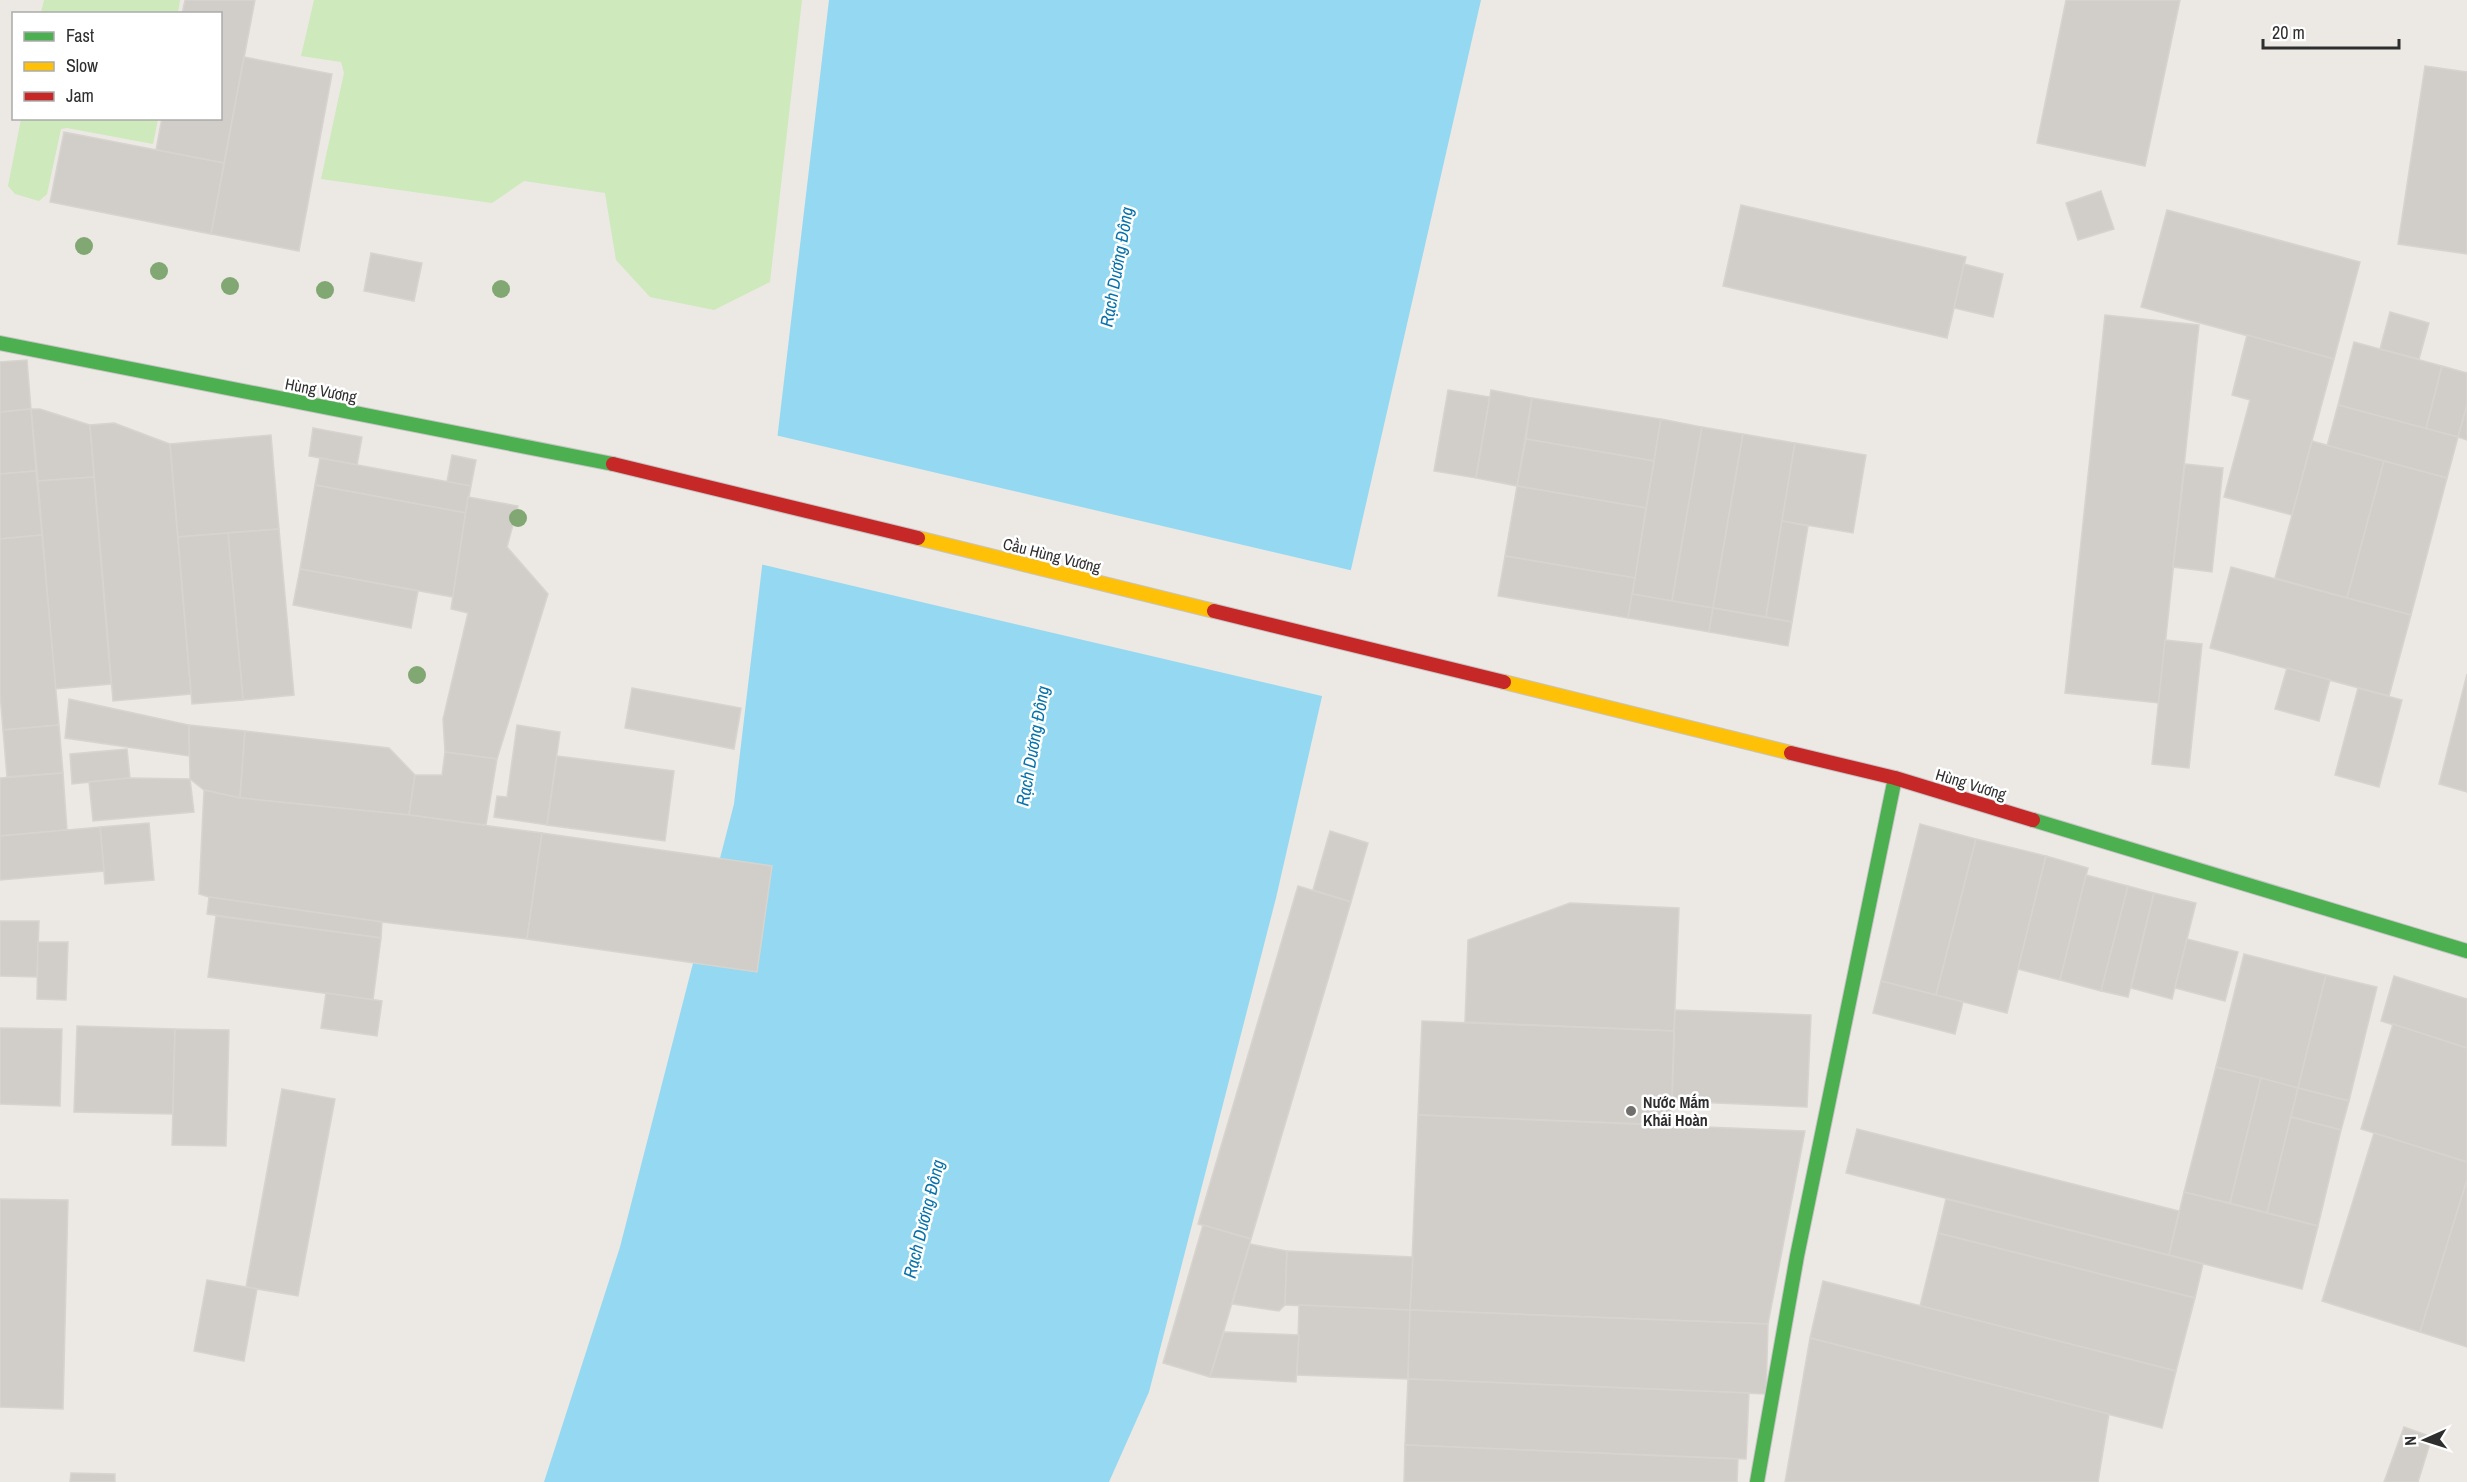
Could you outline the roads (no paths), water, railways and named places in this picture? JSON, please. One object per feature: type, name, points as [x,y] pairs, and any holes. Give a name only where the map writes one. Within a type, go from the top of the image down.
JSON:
[{"type":"main road","name":"Hùng Vương","points":[[0,343],[636,469]]},
{"type":"main road","name":"Cầu Hùng Vương","points":[[636,469],[1459,672]]},
{"type":"main road","name":"Hùng Vương","points":[[1459,672],[1895,778],[2467,951]]},
{"type":"main road","points":[[1757,1482],[1797,1256],[1895,778]]},
{"type":"water","name":"Rạch Dương Đông","points":[[829,0],[1481,0],[1276,898],[1149,1392],[1109,1482],[544,1482],[620,1247],[734,804]]},
{"type":"place","name":"Nước Mắm Khải Hoàn","points":[[1631,1111]]}]
